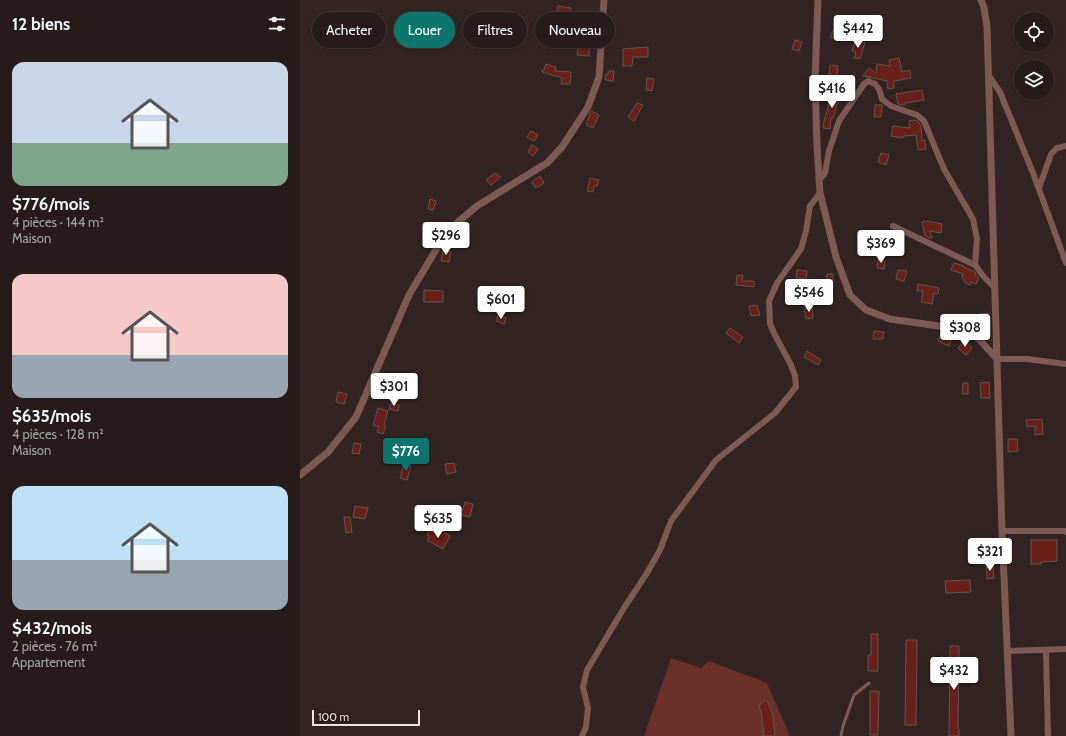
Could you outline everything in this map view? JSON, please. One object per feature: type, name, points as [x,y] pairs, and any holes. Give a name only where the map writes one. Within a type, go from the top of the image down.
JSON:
[{"type":"street","points":[[300,475],[328,452],[356,417],[409,294],[438,248],[454,227],[477,206],[547,163],[562,147],[571,134],[588,107],[599,77],[604,0]]},
{"type":"street","points":[[818,0],[815,80],[820,194],[836,257],[850,295],[866,310],[890,319],[953,328],[977,337],[998,359],[1027,359],[1066,364]]},
{"type":"street","points":[[981,0],[987,26],[1002,531],[1011,736]]},
{"type":"street","points":[[989,76],[1000,92],[1039,188],[1066,263]]},
{"type":"street","points":[[819,180],[825,173],[829,151],[839,121],[864,84],[868,81],[875,84],[879,89],[882,99],[891,106],[917,115],[924,121],[944,169],[973,219],[978,239],[975,265]]},
{"type":"street","points":[[1039,188],[1051,154],[1057,148],[1066,146]]},
{"type":"street","points":[[582,736],[586,727],[588,708],[583,687],[587,670],[660,550],[671,521],[716,460],[776,413],[796,387],[796,376],[770,324],[769,301],[777,283],[801,249],[806,231],[810,206],[820,194]]},
{"type":"street","points":[[893,226],[975,265],[995,288]]},
{"type":"street","points":[[1002,531],[1066,532]]},
{"type":"street","points":[[1008,651],[1066,649]]},
{"type":"street","points":[[1046,650],[1048,736]]},
{"type":"lane","points":[[841,736],[854,695],[869,683]]},
{"type":"shaded area","points":[[671,658],[701,668],[709,661],[767,683],[790,736],[644,736]]},
{"type":"building","points":[[558,6],[571,8],[570,12],[557,12]]},
{"type":"building","points":[[834,29],[840,33],[836,40],[830,37]]},
{"type":"building","points":[[795,40],[802,42],[799,51],[792,49]]},
{"type":"building","points":[[855,40],[865,43],[860,59],[854,58],[856,52],[852,51]]},
{"type":"building","points":[[648,47],[648,57],[633,57],[632,66],[623,66],[623,49]]},
{"type":"building","points":[[578,48],[590,48],[589,56],[577,55]]},
{"type":"building","points":[[899,58],[902,72],[910,70],[911,78],[894,81],[894,88],[888,89],[887,81],[863,76],[869,68],[876,73],[877,64],[890,66],[889,60]]},
{"type":"building","points":[[546,64],[556,67],[555,71],[571,72],[570,84],[561,84],[562,78],[542,72]]},
{"type":"building","points":[[830,65],[838,66],[837,76],[829,75]]},
{"type":"building","points":[[609,71],[614,71],[613,81],[605,80],[606,74],[608,74]]},
{"type":"building","points":[[647,78],[654,79],[652,91],[646,90]]},
{"type":"building","points":[[922,90],[924,100],[905,103],[905,105],[898,104],[896,94]]},
{"type":"building","points":[[833,91],[841,93],[833,118],[831,118],[830,129],[823,128],[824,121]]},
{"type":"building","points":[[637,103],[643,105],[634,121],[628,117]]},
{"type":"building","points":[[875,105],[882,105],[881,117],[874,117]]},
{"type":"building","points":[[591,111],[599,115],[593,128],[586,125]]},
{"type":"building","points":[[916,120],[921,125],[922,141],[925,140],[926,149],[918,150],[916,135],[904,136],[903,138],[891,136],[893,126],[910,128],[909,121]]},
{"type":"building","points":[[531,131],[538,135],[534,141],[527,137]]},
{"type":"building","points":[[532,145],[538,149],[533,156],[528,152]]},
{"type":"building","points":[[881,153],[889,155],[886,165],[878,162]]},
{"type":"building","points":[[495,173],[501,177],[491,185],[486,180]]},
{"type":"building","points":[[540,176],[544,183],[536,188],[532,182]]},
{"type":"building","points":[[590,178],[599,180],[597,186],[594,186],[593,192],[587,191]]},
{"type":"building","points":[[430,199],[436,201],[433,210],[428,209]]},
{"type":"building","points":[[928,221],[942,224],[941,233],[930,231],[932,238],[925,236],[922,222]]},
{"type":"building","points":[[443,250],[451,252],[449,262],[441,261]]},
{"type":"building","points":[[878,260],[885,261],[884,269],[877,268]]},
{"type":"building","points":[[954,263],[975,272],[975,275],[979,278],[976,284],[971,282],[970,285],[964,282],[962,278],[963,274],[951,270]]},
{"type":"building","points":[[797,270],[807,271],[806,279],[796,278]]},
{"type":"building","points":[[898,270],[907,271],[904,281],[896,279]]},
{"type":"building","points":[[827,274],[833,274],[833,282],[827,282]]},
{"type":"building","points":[[737,275],[743,275],[742,281],[754,281],[754,287],[736,285]]},
{"type":"building","points":[[918,284],[939,288],[938,294],[934,293],[932,304],[921,302],[923,291],[917,291]]},
{"type":"building","points":[[424,290],[443,291],[443,302],[424,302]]},
{"type":"building","points":[[757,305],[760,315],[751,316],[749,306]]},
{"type":"building","points":[[812,307],[813,318],[806,319],[804,309]]},
{"type":"building","points":[[988,313],[988,327],[978,327],[978,314]]},
{"type":"building","points":[[498,315],[506,318],[504,324],[496,321]]},
{"type":"building","points":[[730,328],[743,337],[739,343],[726,333]]},
{"type":"building","points":[[874,331],[884,332],[883,339],[873,339]]},
{"type":"building","points":[[941,333],[952,338],[949,346],[938,341]]},
{"type":"building","points":[[964,341],[972,348],[966,355],[958,348]]},
{"type":"building","points":[[807,351],[821,360],[818,365],[804,357]]},
{"type":"building","points":[[989,382],[990,398],[981,398],[980,383]]},
{"type":"building","points":[[963,383],[968,383],[968,394],[962,394]]},
{"type":"building","points":[[338,392],[347,394],[344,404],[336,402]]},
{"type":"building","points":[[390,404],[399,405],[398,411],[389,409]]},
{"type":"building","points":[[378,408],[388,411],[384,425],[386,426],[383,434],[377,432],[379,427],[373,425]]},
{"type":"building","points":[[1042,419],[1043,434],[1035,435],[1035,426],[1027,427],[1026,420]]},
{"type":"building","points":[[1008,439],[1017,439],[1018,451],[1008,452]]},
{"type":"building","points":[[354,443],[361,444],[359,454],[352,453]]},
{"type":"building","points":[[454,463],[456,472],[447,474],[445,464]]},
{"type":"building","points":[[404,464],[411,466],[407,480],[400,478]]},
{"type":"building","points":[[465,502],[473,504],[470,517],[461,515]]},
{"type":"building","points":[[355,506],[368,508],[365,519],[353,517]]},
{"type":"building","points":[[344,517],[350,517],[352,532],[346,533]]},
{"type":"building","points":[[430,530],[438,535],[441,530],[450,536],[443,549],[427,540],[429,537],[427,535]]},
{"type":"building","points":[[1031,540],[1057,540],[1057,561],[1031,564]]},
{"type":"building","points":[[986,566],[993,566],[994,578],[987,579]]},
{"type":"building","points":[[970,580],[971,592],[946,593],[945,581]]},
{"type":"building","points":[[871,634],[878,634],[878,671],[868,671],[868,655],[871,655]]},
{"type":"building","points":[[906,640],[917,640],[916,725],[905,725]]},
{"type":"building","points":[[950,646],[959,646],[959,736],[949,736]]},
{"type":"building","points":[[870,691],[879,691],[878,735],[870,735]]},
{"type":"building","points":[[767,700],[773,716],[775,736],[764,736],[759,705]]}]
